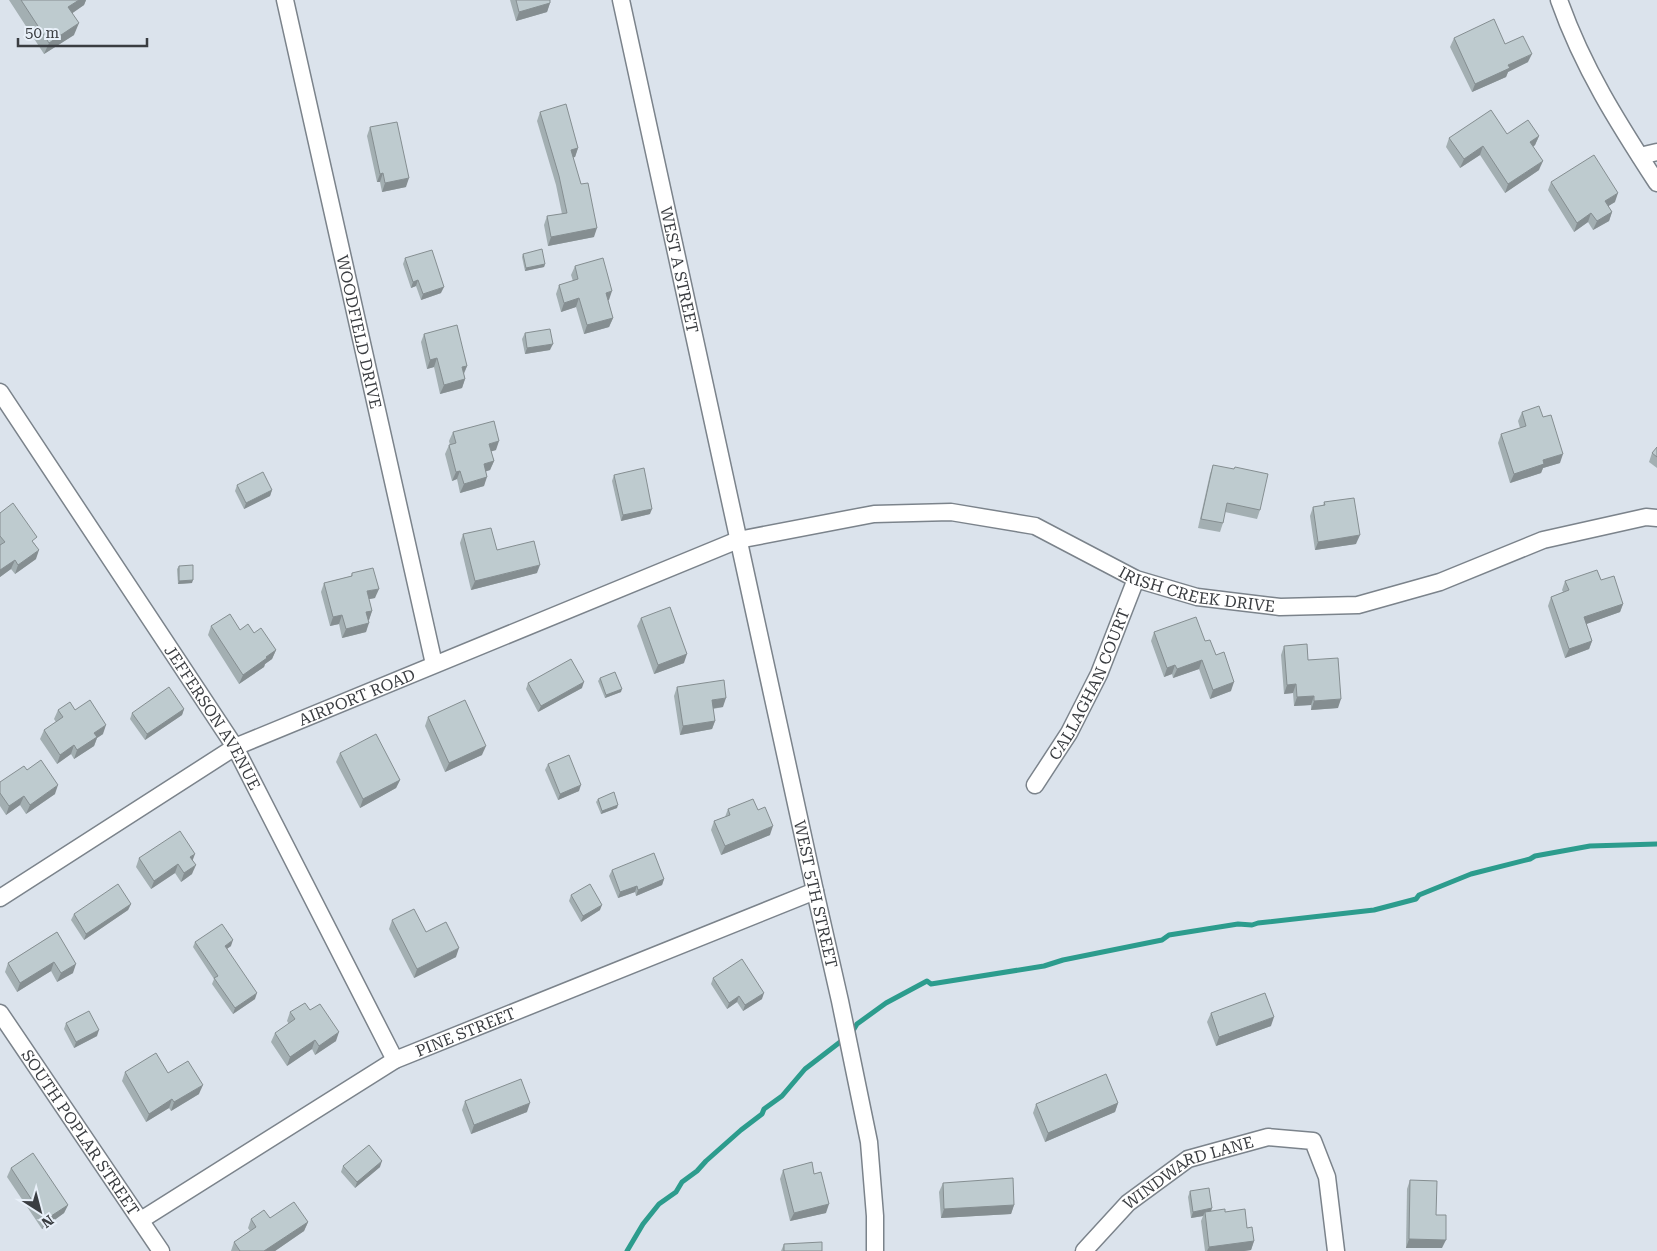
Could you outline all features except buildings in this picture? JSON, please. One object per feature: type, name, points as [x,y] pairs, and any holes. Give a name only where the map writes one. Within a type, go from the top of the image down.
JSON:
[{"type":"street","name":"WOODFIELD DRIVE","points":[[285,0],[434,664]]},
{"type":"street","name":"WEST A STREET","points":[[621,0],[738,540]]},
{"type":"street","points":[[1559,0],[1571,34],[1592,77],[1657,183]]},
{"type":"street","points":[[1640,156],[1657,152]]},
{"type":"street","name":"JEFFERSON AVENUE","points":[[0,392],[235,747],[395,1060]]},
{"type":"street","name":"IRISH CREEK DRIVE","points":[[738,540],[874,514],[951,512],[1035,526],[1136,579],[1197,597],[1280,607],[1358,606],[1440,582],[1543,540],[1646,517],[1657,518]]},
{"type":"street","name":"AIRPORT ROAD","points":[[0,898],[235,747],[738,540]]},
{"type":"street","name":"WEST 5TH STREET","points":[[738,540],[814,891],[840,1001],[869,1142],[875,1216],[875,1251]]},
{"type":"street","name":"CALLAGHAN COURT","points":[[1035,785],[1069,733],[1099,674],[1136,579]]},
{"type":"street","name":"PINE STREET","points":[[141,1220],[395,1060],[814,891]]},
{"type":"street","name":"SOUTH POPLAR STREET","points":[[0,1013],[161,1251]]},
{"type":"street","name":"WINDWARD LANE","points":[[1084,1251],[1128,1202],[1188,1159],[1268,1137],[1313,1141],[1327,1176],[1336,1251]]},
{"type":"waterway","points":[[851,1034],[857,1024],[886,1003],[927,981],[931,984],[1044,966],[1063,960],[1162,940],[1169,935],[1238,924],[1252,925],[1374,910],[1416,899],[1419,895],[1471,874],[1530,859],[1535,856],[1590,846],[1657,844]]},
{"type":"waterway","points":[[627,1251],[643,1224],[659,1204],[676,1192],[682,1182],[762,1114],[764,1109],[782,1096],[805,1069],[844,1039]]}]
